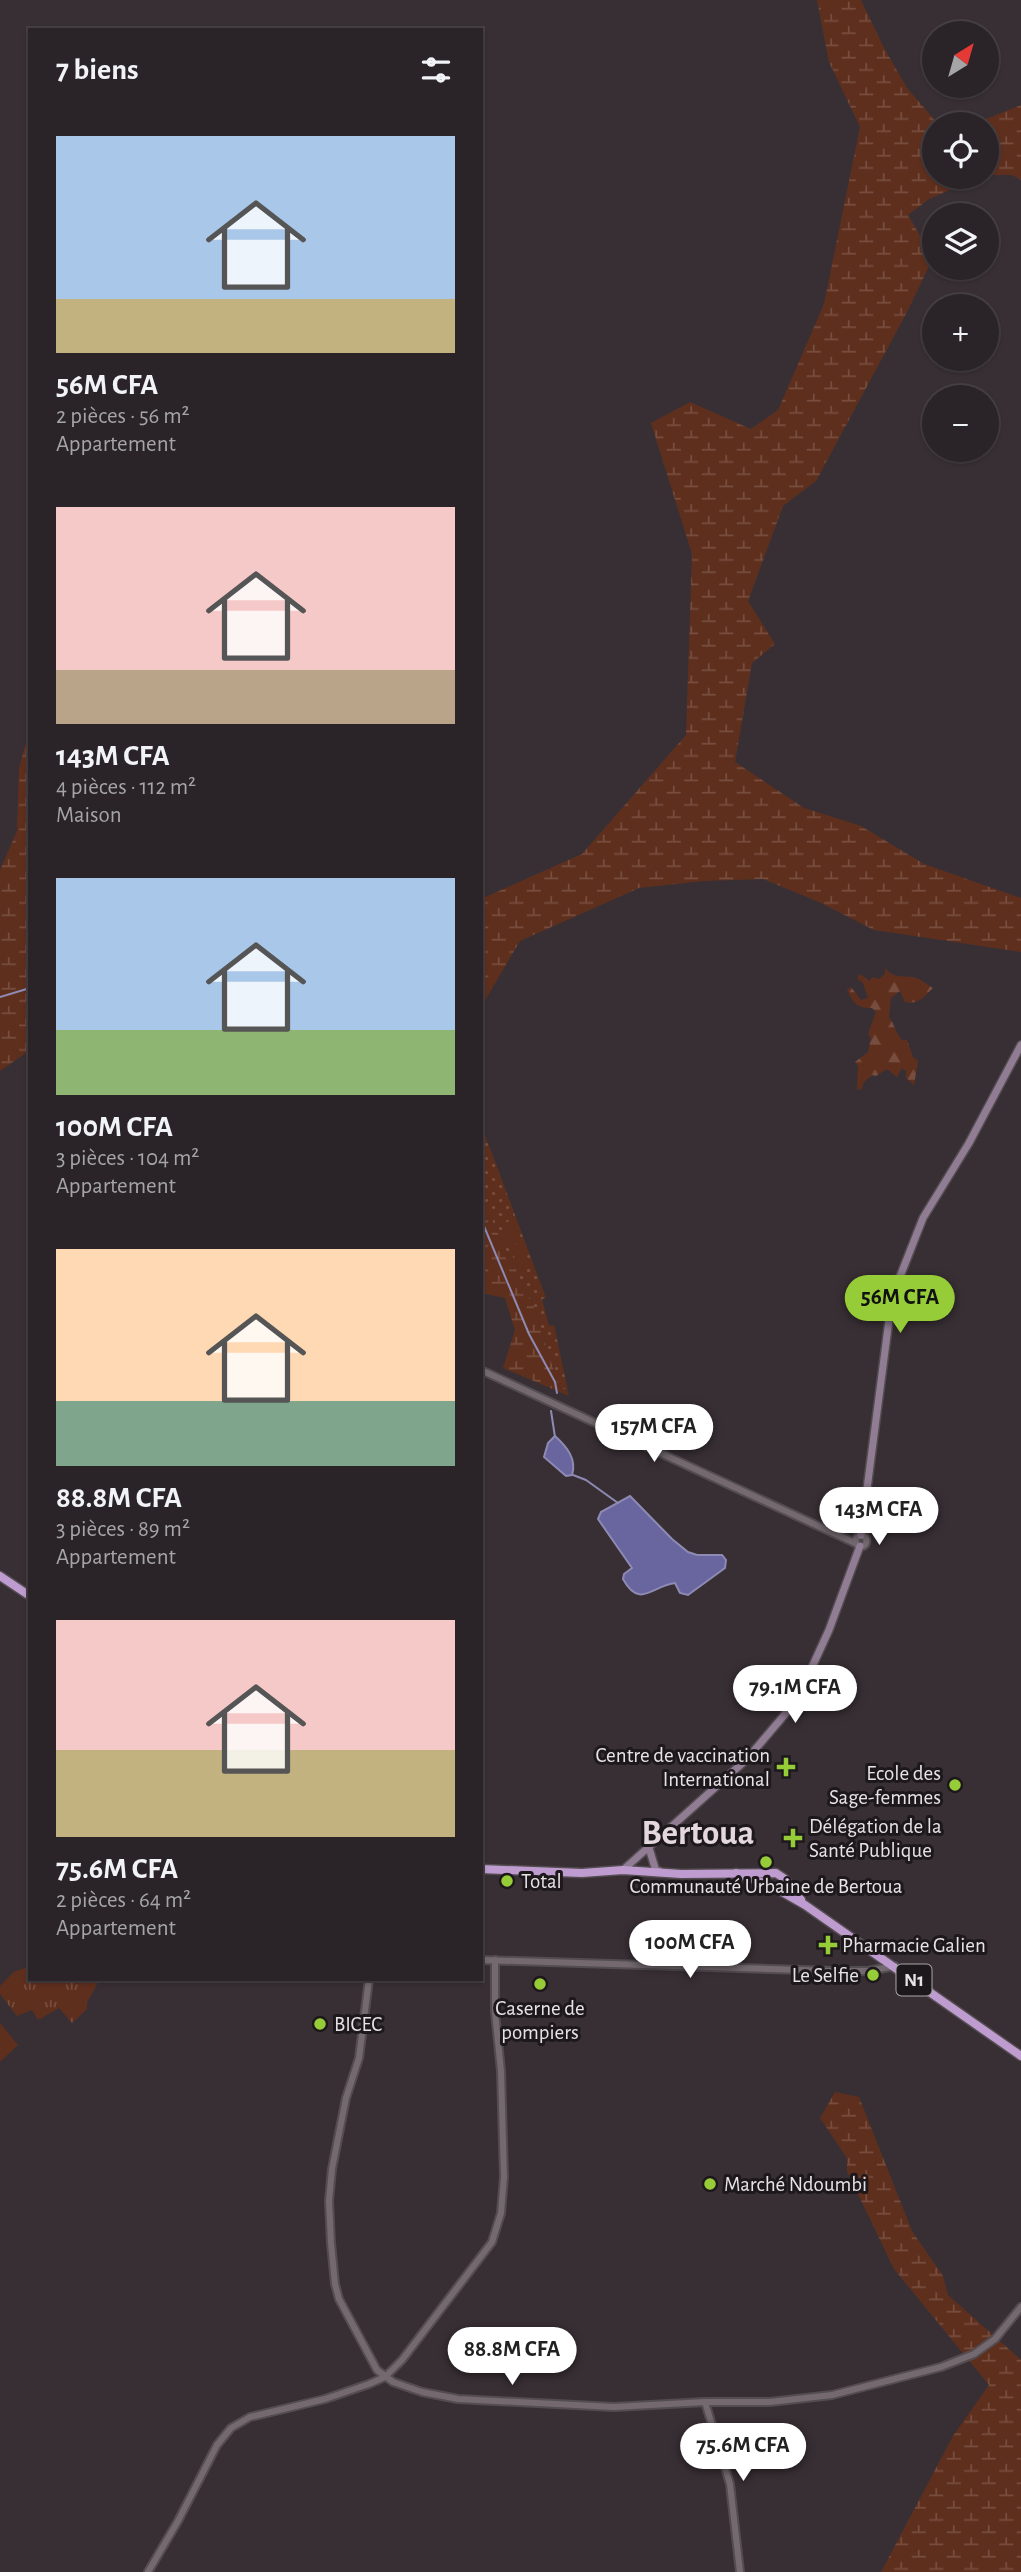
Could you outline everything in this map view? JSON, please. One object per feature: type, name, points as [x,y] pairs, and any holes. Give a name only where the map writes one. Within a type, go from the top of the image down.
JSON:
[{"type":"highway","points":[[0,1576],[28,1595]]},
{"type":"highway","name":"N1","points":[[483,1869],[582,1872],[623,1870],[681,1874],[776,1873],[785,1879],[805,1905]]},
{"type":"highway","name":"N1","points":[[736,1873],[771,1885],[805,1905],[1021,2056]]},
{"type":"main road","points":[[623,1870],[747,1759],[796,1700],[829,1630],[859,1540],[891,1297],[923,1218],[969,1143],[1021,1045]]},
{"type":"main road","points":[[649,1848],[652,1865],[659,1871]]},
{"type":"street","points":[[483,1371],[838,1533],[859,1540]]},
{"type":"street","points":[[483,1960],[868,1971],[895,1966]]},
{"type":"street","points":[[148,2572],[217,2445],[231,2428],[250,2417],[326,2399],[386,2377],[402,2360],[494,2236],[501,2213],[504,2177],[495,2012],[495,1960]]},
{"type":"street","points":[[369,1981],[363,2034],[338,2133],[332,2169],[329,2201],[335,2284],[340,2300],[377,2370],[401,2386],[458,2399],[614,2407],[770,2402],[832,2395],[941,2367],[974,2354],[985,2347],[1021,2307]]},
{"type":"street","points":[[705,2402],[730,2484],[740,2572]]},
{"type":"green space","points":[[817,0],[861,0],[907,88],[928,112],[922,112],[922,189],[952,189],[922,203],[908,215],[922,239],[922,280],[816,481],[783,506],[748,601],[775,644],[752,663],[735,762],[804,808],[861,826],[924,864],[1021,898],[1021,952],[874,930],[819,902],[763,879],[704,881],[639,888],[520,941],[483,1004],[483,898],[582,854],[686,735],[692,554],[651,423],[690,402],[751,429],[778,410],[824,304],[860,127],[829,62]]},
{"type":"green space","points":[[1021,105],[1021,180],[1012,175],[999,175],[999,114]]},
{"type":"green space","points":[[28,734],[28,1051],[0,1071],[0,870],[17,831],[19,769]]},
{"type":"green space","points":[[885,968],[894,975],[915,978],[933,988],[914,1002],[905,1002],[900,991],[891,998],[889,1017],[902,1040],[907,1040],[913,1057],[918,1061],[914,1085],[906,1078],[906,1071],[902,1068],[897,1077],[887,1069],[876,1076],[872,1075],[864,1082],[861,1090],[857,1089],[858,1066],[855,1062],[868,1052],[871,1038],[868,1034],[876,1012],[872,1008],[856,1004],[847,990],[851,987],[861,1000],[868,998],[863,983],[857,978],[860,974],[870,981],[872,977],[879,979],[885,974]]},
{"type":"green space","points":[[483,1129],[546,1298],[542,1299],[549,1326],[554,1325],[568,1391],[559,1387],[535,1309],[483,1199]]},
{"type":"green space","points":[[483,1199],[535,1309],[559,1387],[568,1392],[569,1396],[503,1368],[515,1330],[505,1298],[483,1293]]},
{"type":"green space","points":[[513,1220],[521,1241],[509,1246],[501,1224]]},
{"type":"green space","points":[[523,1244],[530,1265],[519,1270],[511,1248]]},
{"type":"green space","points":[[28,1968],[28,1981],[99,1981],[87,2002],[87,2009],[72,2023],[59,2008],[38,2020],[32,2010],[17,2016],[0,1994],[0,1986],[15,1971]]},
{"type":"green space","points":[[0,2023],[18,2045],[0,2062]]},
{"type":"green space","points":[[835,2092],[859,2097],[912,2231],[943,2276],[948,2295],[1021,2360],[1021,2572],[881,2572],[953,2436],[989,2385],[894,2269],[847,2171],[847,2158],[820,2118]]},
{"type":"shaded area","points":[[555,1436],[570,1454],[572,1475],[566,1476],[544,1457],[548,1443]]},
{"type":"shaded area","points":[[630,1496],[688,1552],[697,1555],[722,1555],[726,1560],[725,1568],[688,1595],[680,1593],[675,1583],[647,1593],[635,1593],[623,1579],[624,1574],[632,1568],[598,1519],[601,1512]]},
{"type":"waterway","points":[[0,997],[28,989]]},
{"type":"waterway","points":[[483,1224],[529,1334],[555,1382],[557,1393]]},
{"type":"waterway","points":[[551,1411],[555,1437]]},
{"type":"waterway","points":[[573,1475],[586,1480],[618,1503]]},
{"type":"place","name":"Centre de vaccination International","points":[[786,1767]]},
{"type":"place","name":"Ecole des Sage-femmes","points":[[955,1785]]},
{"type":"place","name":"Délégation de la Santé Publique","points":[[793,1838]]},
{"type":"place","name":"Communauté Urbaine de Bertoua","points":[[766,1862]]},
{"type":"place","name":"Total","points":[[507,1881]]},
{"type":"place","name":"Pharmacie Galien","points":[[828,1945]]},
{"type":"place","name":"Le Selfie","points":[[873,1975]]},
{"type":"place","name":"Caserne de pompiers","points":[[540,1984]]},
{"type":"place","name":"BICEC","points":[[320,2024]]},
{"type":"place","name":"Marché Ndoumbi","points":[[710,2184]]},
{"type":"district","name":"Bertoua","points":[[698,1833]]}]
